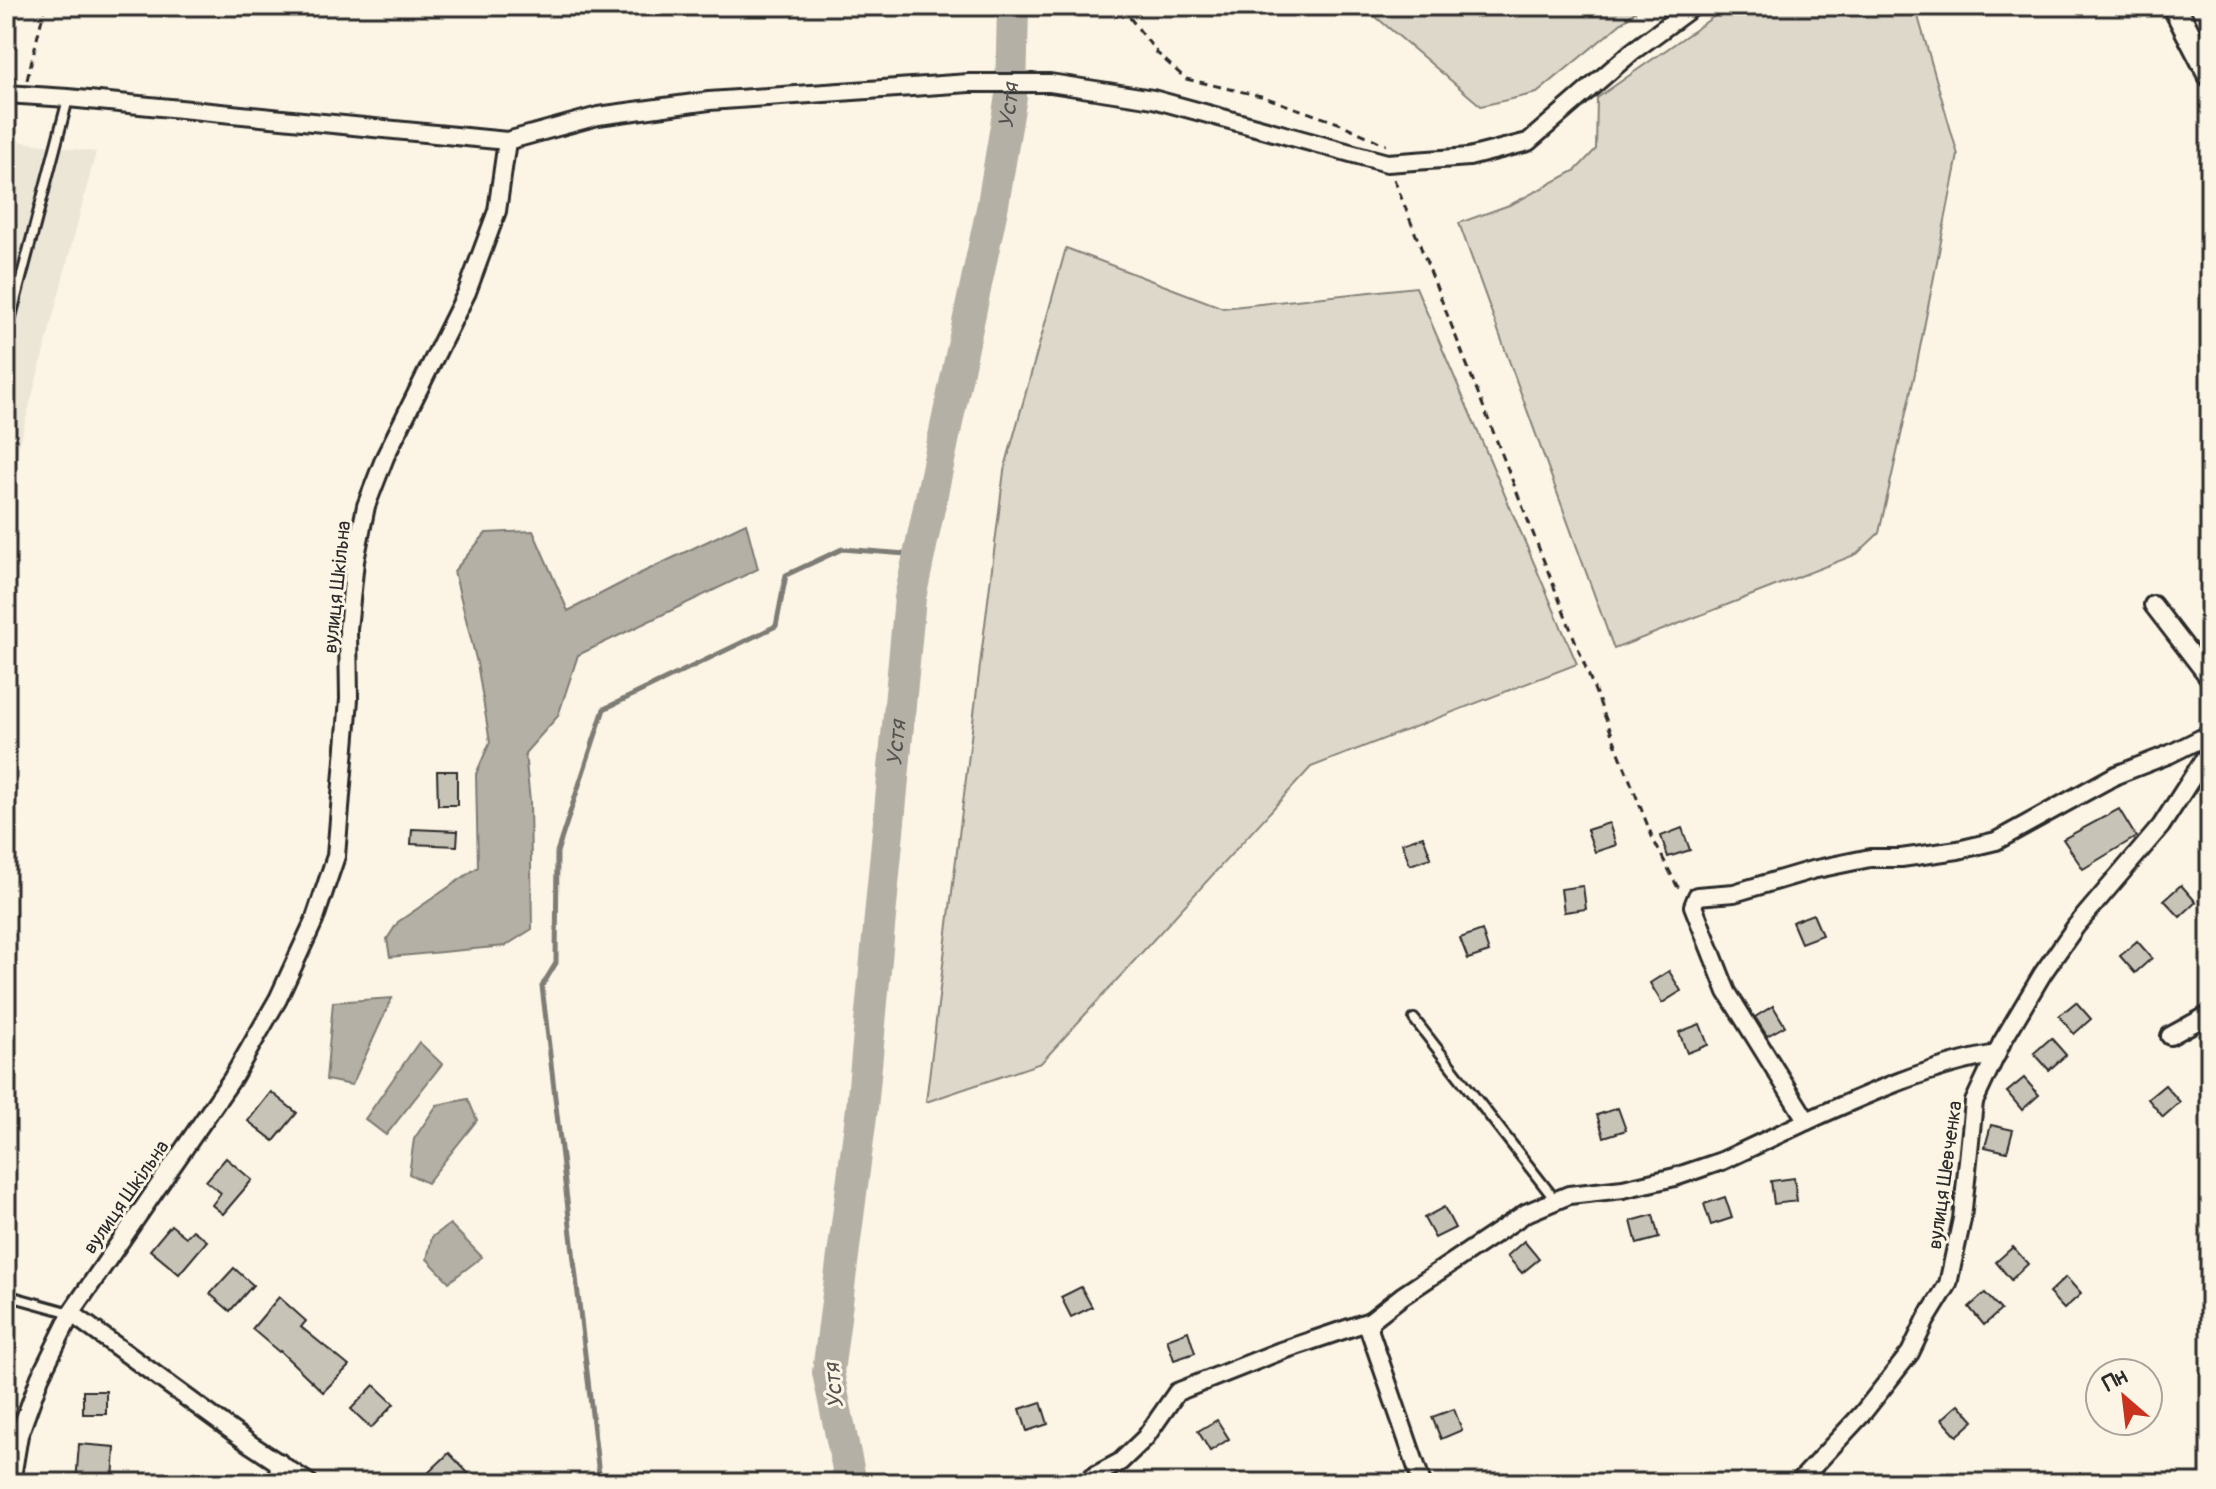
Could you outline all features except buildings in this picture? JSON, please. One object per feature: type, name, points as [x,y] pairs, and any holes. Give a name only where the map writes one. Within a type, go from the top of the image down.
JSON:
[{"type":"street","points":[[6,94],[507,141],[598,116],[709,101],[969,83],[1050,83],[1153,99],[1387,163],[1469,157],[1528,142],[1633,51],[1694,6]]},
{"type":"street","points":[[2174,6],[2210,75]]},
{"type":"street","name":"вулиця Шкільна","points":[[11,1483],[19,1435],[40,1377],[71,1313],[232,1079],[278,999],[314,921],[336,856],[349,699],[348,629],[355,561],[366,506],[385,457],[467,292],[497,211],[507,141]]},
{"type":"street","points":[[2153,605],[2210,679]]},
{"type":"street","points":[[1807,1121],[1727,992],[1693,906],[1697,896],[1734,893],[1812,870],[1870,858],[1901,858],[1996,841],[2116,775],[2210,734]]},
{"type":"street","name":"вулиця Шевченка","points":[[1798,1483],[1862,1414],[1910,1353],[1948,1284],[1962,1219],[1974,1102],[1997,1054],[2043,973],[2076,926],[2161,826],[2210,750]]},
{"type":"street","points":[[2170,1036],[2210,1014]]},
{"type":"street","points":[[1092,1477],[1120,1462],[1145,1438],[1177,1392],[1254,1361],[1370,1321],[1526,1213],[1569,1195],[1623,1189],[1675,1177],[1722,1161],[1807,1121],[1914,1077],[1997,1054]]},
{"type":"street","points":[[71,1313],[250,1444],[309,1483]]},
{"type":"street","points":[[1370,1321],[1370,1332],[1422,1483]]},
{"type":"street","points":[[278,1483],[279,1462]]},
{"type":"lane","points":[[6,336],[68,98]]},
{"type":"lane","points":[[1414,1019],[1556,1201]]},
{"type":"lane","points":[[6,1295],[71,1313]]},
{"type":"path","points":[[24,95],[45,6]]},
{"type":"path","points":[[1121,6],[1157,53],[1186,79],[1261,96],[1386,143],[1387,163],[1653,839],[1677,886],[1697,896]]},
{"type":"path","points":[[850,1483],[889,1477],[965,1481],[1092,1477]]},
{"type":"shaded area","points":[[1363,6],[1642,6],[1537,93],[1481,106]]},
{"type":"shaded area","points":[[1729,6],[1915,6],[1958,155],[1915,373],[1879,533],[1857,554],[1614,649],[1459,223],[1512,204],[1576,170],[1596,149],[1597,98]]},
{"type":"shaded area","points":[[16,141],[96,152],[6,496],[6,179]]},
{"type":"shaded area","points":[[1066,248],[1223,308],[1416,287],[1577,664],[1311,767],[1041,1063],[926,1102],[1004,471]]},
{"type":"shaded area","points":[[746,523],[758,569],[578,655],[558,716],[525,753],[530,801],[532,929],[505,946],[390,957],[387,939],[398,922],[478,867],[476,774],[490,742],[477,663],[454,571],[486,533],[533,531],[568,611]]},
{"type":"shaded area","points":[[392,998],[352,1085],[326,1080],[333,1002]]},
{"type":"shaded area","points":[[419,1042],[442,1064],[386,1135],[365,1119]]},
{"type":"shaded area","points":[[468,1099],[477,1120],[427,1183],[409,1174],[414,1139],[437,1105]]},
{"type":"shaded area","points":[[450,1224],[482,1257],[449,1282],[427,1259],[432,1237]]},
{"type":"waterway","name":"Устя","points":[[851,1483],[828,1372],[862,1108],[910,598],[993,204],[1011,96],[1013,6]]},
{"type":"waterway","points":[[600,1483],[542,986],[556,963],[557,852],[604,709],[776,626],[786,575],[842,549],[919,555]]}]
